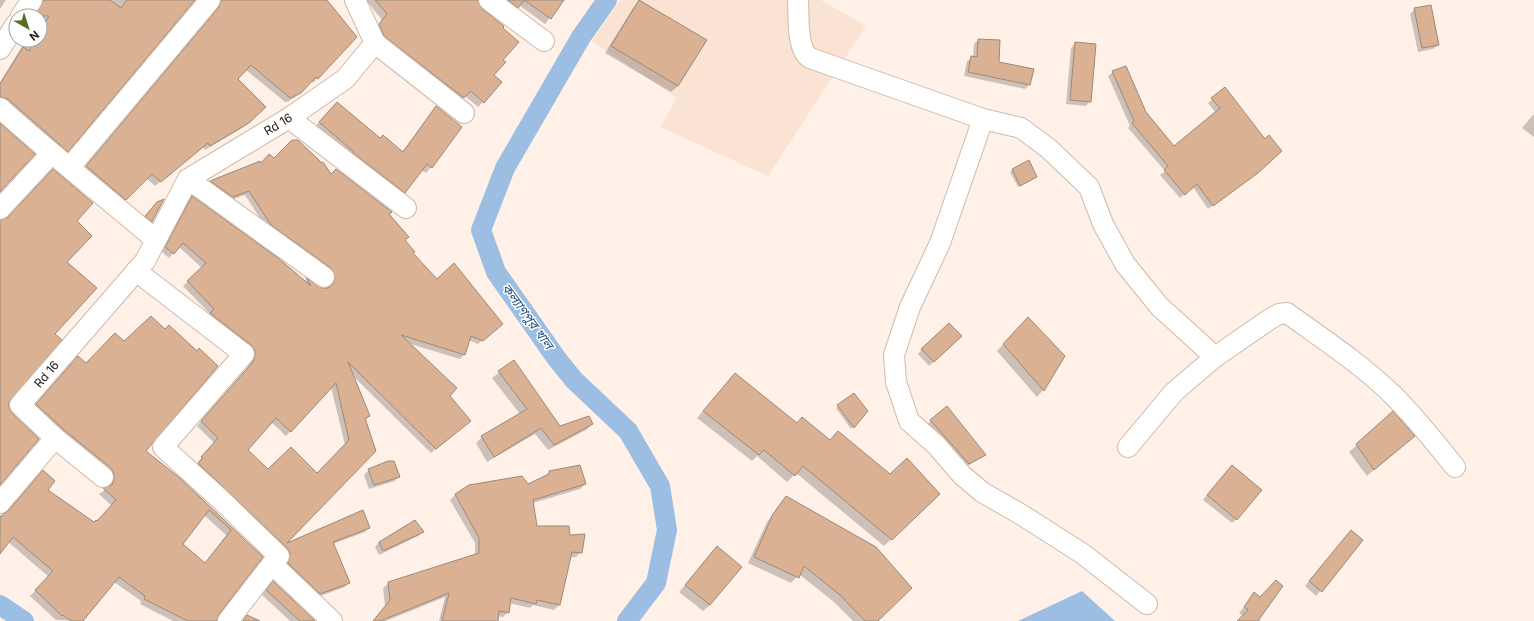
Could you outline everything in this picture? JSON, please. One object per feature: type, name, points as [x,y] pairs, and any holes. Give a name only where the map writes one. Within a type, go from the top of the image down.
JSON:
[{"type":"street","points":[[70,167],[210,0]]},
{"type":"street","points":[[355,0],[375,43],[464,113]]},
{"type":"street","points":[[488,0],[544,41]]},
{"type":"street","points":[[798,0],[801,46],[804,54],[810,58],[983,119],[1021,128],[1048,148],[1089,187],[1103,224],[1125,264],[1159,306],[1215,357]]},
{"type":"street","points":[[0,49],[8,36]]},
{"type":"street","name":"Rd 16","points":[[55,438],[20,405],[145,261],[188,180],[290,118],[345,79],[375,43]]},
{"type":"street","points":[[0,108],[51,154],[70,167],[156,240]]},
{"type":"street","points":[[290,118],[406,208]]},
{"type":"street","points":[[983,119],[940,243],[910,308],[894,354],[896,382],[909,421],[936,445],[962,475],[982,492],[1022,515],[1083,554],[1147,604]]},
{"type":"street","points":[[0,209],[51,154]]},
{"type":"street","points":[[188,180],[324,277]]},
{"type":"street","points":[[136,271],[244,354],[163,447],[279,556],[228,621]]},
{"type":"street","points":[[1128,447],[1174,392],[1215,357],[1270,318],[1279,314],[1287,313],[1352,360],[1393,395],[1424,429],[1455,467]]},
{"type":"street","points":[[0,503],[55,438],[103,477]]},
{"type":"street","points":[[272,564],[332,621]]},
{"type":"shaded area","points":[[620,0],[821,0],[866,26],[768,176],[660,127],[677,98],[592,41]]},
{"type":"water","points":[[1082,591],[1115,621],[1018,621]]},
{"type":"building","points":[[43,0],[110,0],[121,8],[127,0],[195,0],[68,152],[8,99],[0,97],[0,84],[22,48],[29,51],[31,48],[48,48],[48,8],[39,8]]},
{"type":"building","points":[[221,0],[327,0],[357,37],[318,79],[316,77],[301,93],[290,98],[251,65],[238,79],[266,107],[249,123],[210,146],[208,143],[161,182],[152,174],[126,200],[86,166],[219,7]]},
{"type":"building","points":[[375,0],[478,0],[482,9],[504,26],[503,28],[519,42],[503,60],[506,62],[494,75],[502,82],[484,103],[471,91],[464,98],[384,36],[379,24],[387,14]]},
{"type":"building","points":[[508,0],[524,0],[518,8]]},
{"type":"building","points":[[524,0],[564,0],[551,19]]},
{"type":"building","points":[[639,0],[707,40],[678,86],[611,46]]},
{"type":"building","points":[[1431,5],[1439,45],[1422,48],[1414,8]]},
{"type":"building","points":[[978,39],[1000,40],[999,62],[1034,69],[1030,85],[968,72],[971,56],[977,57]]},
{"type":"building","points":[[1075,42],[1096,44],[1091,102],[1070,100]]},
{"type":"building","points":[[1126,66],[1146,112],[1174,146],[1220,108],[1211,98],[1225,87],[1265,139],[1269,135],[1282,151],[1258,173],[1213,206],[1197,184],[1185,195],[1164,170],[1168,166],[1132,123],[1134,121],[1112,71]]},
{"type":"building","points":[[337,102],[380,138],[383,135],[403,152],[436,106],[462,127],[432,168],[427,164],[405,193],[353,153],[354,152],[319,122]]},
{"type":"building","points":[[0,123],[35,154],[0,192]]},
{"type":"building","points":[[292,140],[298,140],[322,163],[323,162],[331,174],[336,169],[392,212],[389,214],[409,237],[405,240],[415,252],[413,253],[437,279],[454,263],[503,324],[483,341],[471,336],[465,355],[401,335],[457,388],[450,396],[471,421],[436,449],[348,362],[370,416],[365,418],[376,451],[287,543],[363,510],[370,528],[333,542],[350,583],[320,594],[288,563],[290,553],[287,548],[198,463],[203,458],[201,457],[218,438],[201,421],[253,362],[255,350],[251,345],[210,313],[214,309],[187,281],[206,263],[183,243],[174,254],[165,247],[192,196],[278,258],[311,286],[306,278],[322,288],[328,288],[333,284],[335,278],[331,268],[271,225],[249,191],[233,197],[210,181],[260,161],[261,163],[269,154],[274,158]],"holes":[[[336,383],[349,440],[317,473],[291,447],[268,469],[248,450],[276,418],[291,432]]]},
{"type":"building","points":[[1029,160],[1037,177],[1020,186],[1012,169]]},
{"type":"building","points":[[53,169],[93,203],[77,221],[92,236],[67,262],[97,288],[55,334],[62,340],[9,402],[9,408],[12,413],[39,439],[0,485],[0,220],[8,217]]},
{"type":"building","points":[[164,199],[152,222],[145,216],[157,202]]},
{"type":"building","points":[[151,316],[165,329],[169,325],[197,351],[199,348],[218,366],[146,451],[181,479],[263,557],[219,614],[217,621],[188,621],[144,599],[145,596],[119,577],[83,621],[71,621],[63,615],[62,616],[35,590],[53,571],[13,537],[0,554],[0,517],[9,510],[43,470],[55,481],[48,490],[94,522],[96,520],[97,521],[116,500],[103,488],[112,485],[114,473],[111,468],[63,429],[36,404],[78,356],[86,363],[115,333],[124,341]],"holes":[[[209,510],[231,530],[205,563],[183,544]]]},
{"type":"building","points":[[1028,317],[1065,356],[1044,391],[1003,344]]},
{"type":"building","points":[[949,323],[962,336],[934,362],[921,349]]},
{"type":"building","points":[[514,360],[560,426],[589,416],[593,424],[554,445],[541,428],[494,457],[481,436],[527,409],[498,371]]},
{"type":"building","points":[[735,373],[797,423],[802,417],[830,440],[838,431],[890,474],[907,458],[940,494],[892,540],[803,466],[795,476],[764,450],[759,455],[703,411]]},
{"type":"building","points":[[854,393],[868,411],[854,428],[837,405]]},
{"type":"building","points":[[947,406],[986,455],[969,464],[930,420]]},
{"type":"building","points":[[1393,411],[1415,436],[1374,470],[1356,444]]},
{"type":"building","points":[[388,461],[394,461],[400,477],[374,485],[368,469]]},
{"type":"building","points":[[580,465],[586,484],[533,500],[537,526],[569,526],[570,535],[585,534],[582,553],[572,552],[560,605],[537,600],[536,604],[511,598],[509,613],[499,611],[498,621],[442,621],[449,593],[380,621],[373,621],[390,600],[388,582],[479,553],[479,538],[455,494],[469,485],[522,476],[528,484],[549,474],[549,471]]},
{"type":"building","points":[[1232,465],[1262,490],[1237,520],[1207,495]]},
{"type":"building","points":[[786,496],[876,547],[912,588],[878,621],[865,621],[840,595],[804,566],[799,578],[754,557],[773,514]]},
{"type":"building","points":[[415,520],[424,532],[383,551],[379,542]]},
{"type":"building","points":[[1351,530],[1363,540],[1322,592],[1309,581]]},
{"type":"building","points":[[717,546],[742,567],[710,605],[685,585]]},
{"type":"building","points":[[1276,580],[1283,586],[1258,621],[1237,621],[1248,610],[1244,607],[1254,592],[1260,597]]},
{"type":"building","points":[[273,581],[315,621],[300,621],[266,590]]},
{"type":"building","points":[[247,615],[260,621],[243,621]]},
{"type":"waterway","name":"কল্যাণপুর খাল","points":[[607,0],[581,37],[505,168],[481,230],[496,272],[557,359],[574,380],[628,431],[660,486],[667,530],[656,583],[627,621]]},
{"type":"waterway","points":[[0,605],[24,621]]}]
